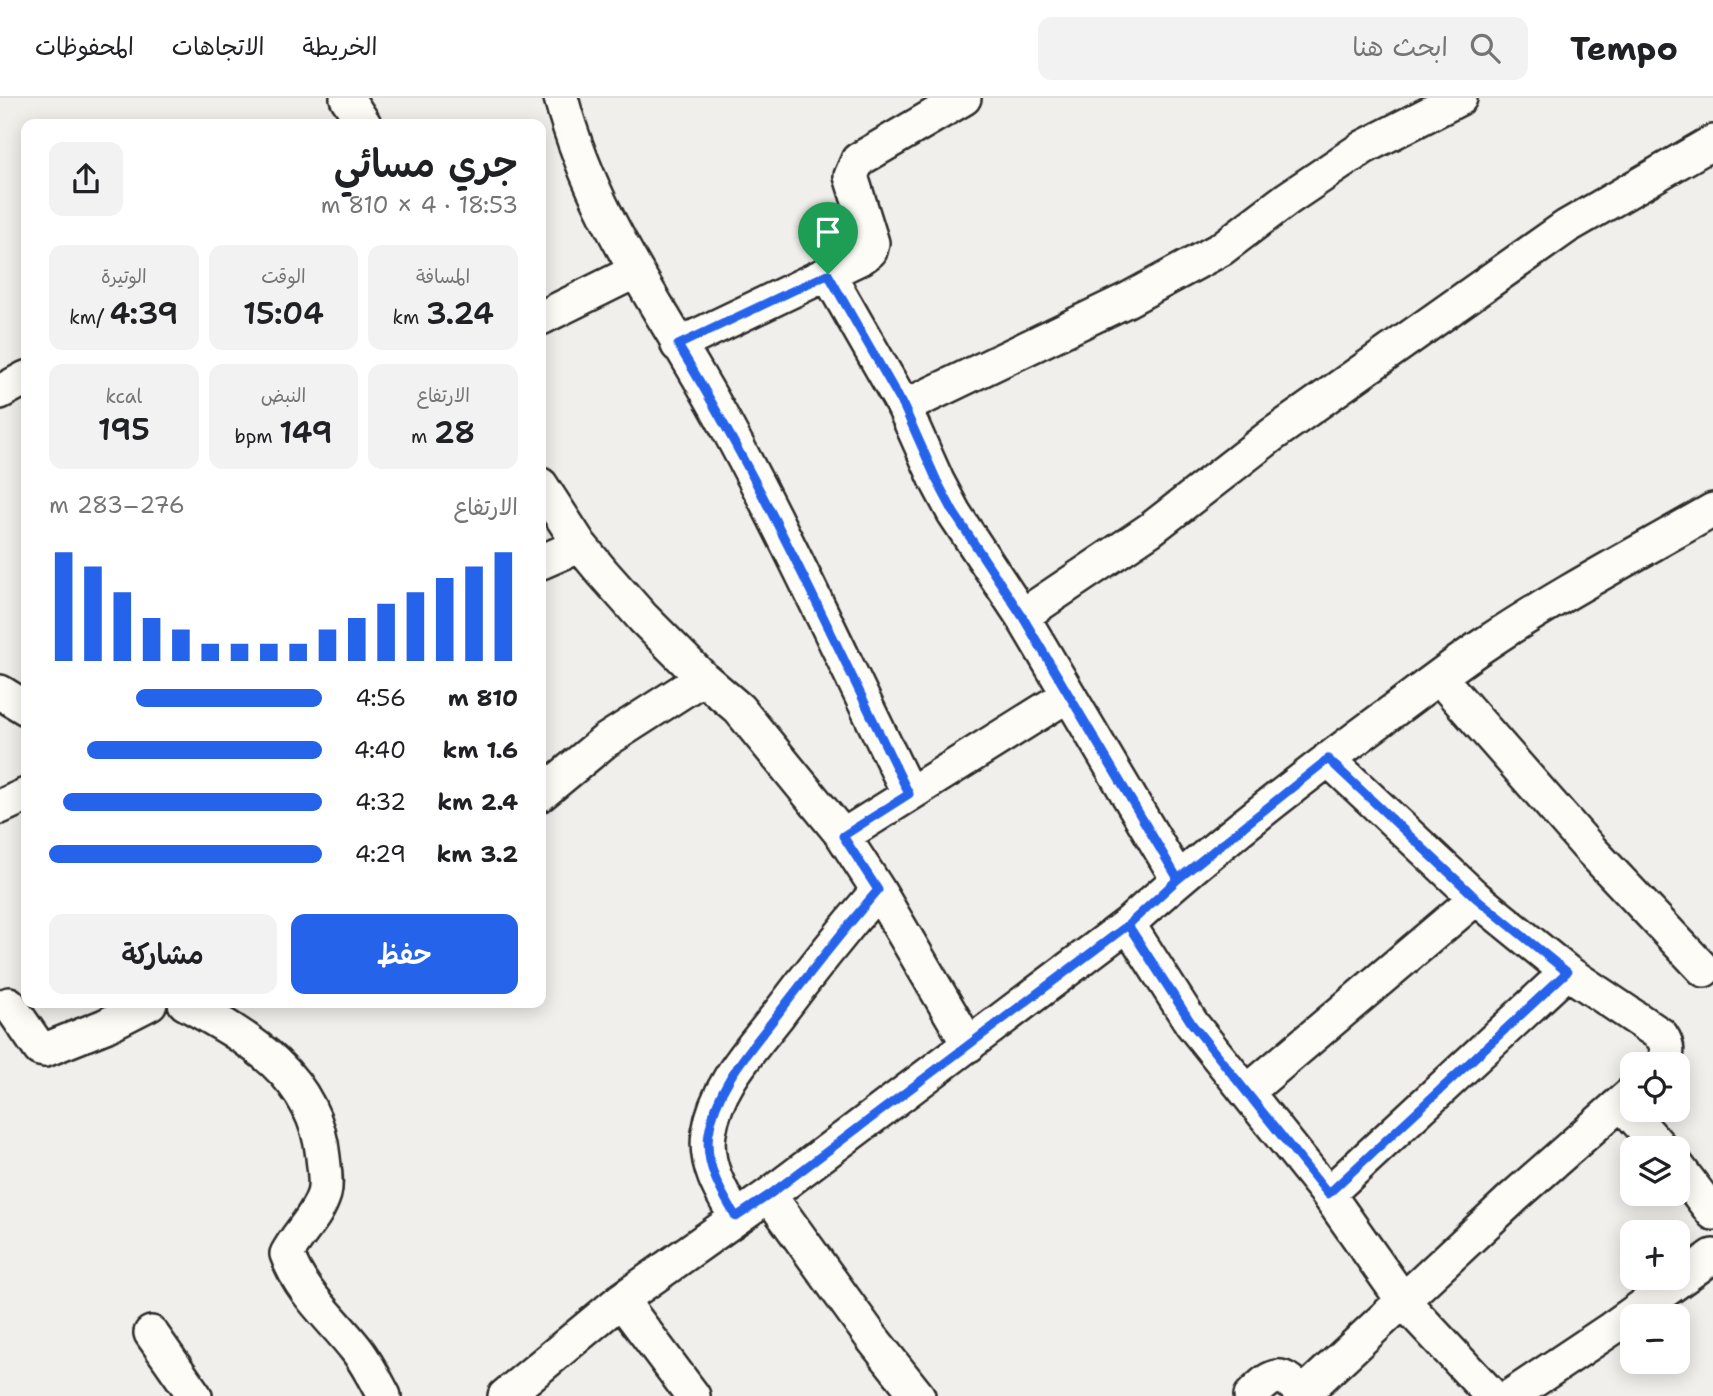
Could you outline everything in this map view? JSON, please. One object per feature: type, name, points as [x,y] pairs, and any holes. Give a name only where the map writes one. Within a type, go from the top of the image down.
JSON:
[{"type":"street","points":[[347,98],[361,119]]},
{"type":"street","points":[[561,98],[574,141],[597,198],[634,272],[719,412],[759,488],[909,794]]},
{"type":"street","points":[[678,345],[828,274],[870,251],[872,243],[851,176],[858,160],[964,98]]},
{"type":"street","points":[[904,407],[1127,300],[1221,249],[1287,199],[1364,147],[1460,98]]},
{"type":"street","points":[[1022,616],[1151,529],[1272,435],[1566,227],[1713,142]]},
{"type":"street","points":[[546,316],[634,272]]},
{"type":"street","points":[[828,274],[904,407],[954,513],[1022,616],[1178,879]]},
{"type":"street","points":[[0,392],[21,381]]},
{"type":"street","points":[[546,493],[580,545],[643,618],[758,730],[843,836],[969,1045]]},
{"type":"street","points":[[505,1396],[621,1300],[769,1195],[1128,925],[1178,879],[1328,759],[1439,677],[1488,642],[1713,510]]},
{"type":"street","points":[[546,560],[580,545]]},
{"type":"street","points":[[1439,677],[1589,849],[1704,970]]},
{"type":"street","points":[[546,790],[605,741],[703,678]]},
{"type":"street","points":[[0,692],[21,705]]},
{"type":"street","points":[[843,836],[1068,695]]},
{"type":"street","points":[[1328,759],[1476,898],[1567,972],[1661,1035],[1667,1043],[1666,1052]]},
{"type":"street","points":[[0,807],[21,797]]},
{"type":"street","points":[[736,1217],[720,1189],[710,1160],[708,1135],[714,1110],[727,1081],[833,942],[878,890]]},
{"type":"street","points":[[1247,1092],[1476,898]]},
{"type":"street","points":[[1128,925],[1192,1024],[1328,1194],[1404,1302],[1492,1396]]},
{"type":"street","points":[[1328,1194],[1567,972]]},
{"type":"street","points":[[12,1002],[40,1049],[46,1050],[106,1026],[140,1008]]},
{"type":"street","points":[[193,1008],[268,1054],[290,1077],[309,1109],[321,1136],[325,1192],[317,1210],[286,1254],[290,1265],[318,1307],[357,1350],[384,1396]]},
{"type":"street","points":[[1251,1396],[1273,1377],[1284,1379],[1304,1395],[1514,1196],[1620,1103]]},
{"type":"street","points":[[1690,1183],[1713,1213]]},
{"type":"street","points":[[769,1195],[872,1338],[918,1396]]},
{"type":"street","points":[[1511,1396],[1713,1256]]},
{"type":"street","points":[[621,1300],[693,1396]]},
{"type":"street","points":[[151,1333],[195,1396]]},
{"type":"route","points":[[828,274],[678,345],[719,412],[759,488],[909,794],[843,836],[878,890],[833,942],[727,1081],[714,1110],[708,1135],[710,1160],[720,1189],[736,1217],[769,1195],[1128,925],[1178,879],[1328,759],[1476,898],[1567,972],[1328,1194],[1192,1024],[1128,925],[1178,879],[1022,616],[954,513],[883,367],[828,274]]}]
